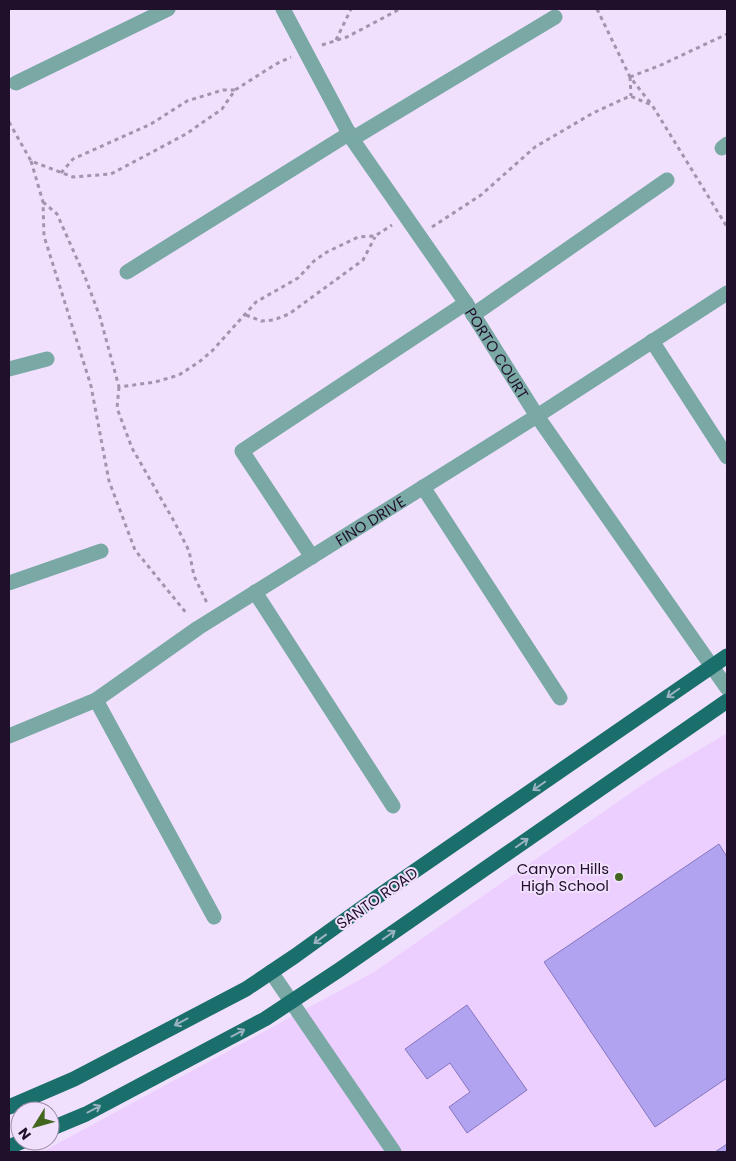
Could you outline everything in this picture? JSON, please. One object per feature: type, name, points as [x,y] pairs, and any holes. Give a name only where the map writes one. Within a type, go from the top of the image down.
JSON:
[{"type":"main road","name":"SANTO ROAD","points":[[9,1108],[74,1079],[246,988],[727,656]]},
{"type":"main road","points":[[60,1125],[86,1114],[265,1019],[727,701]]},
{"type":"street","points":[[16,83],[168,9]]},
{"type":"street","name":"PORTO COURT","points":[[283,9],[351,136],[469,309],[538,416],[727,688]]},
{"type":"street","points":[[127,272],[351,136],[555,18]]},
{"type":"street","points":[[312,557],[242,451],[469,309],[667,180]]},
{"type":"street","name":"FINO DRIVE","points":[[9,736],[96,700],[198,628],[538,416],[727,293]]},
{"type":"street","points":[[652,341],[727,457]]},
{"type":"street","points":[[9,369],[47,359]]},
{"type":"street","points":[[423,487],[560,698]]},
{"type":"street","points":[[9,583],[101,551]]},
{"type":"street","points":[[255,592],[393,806]]},
{"type":"street","points":[[96,700],[214,917]]},
{"type":"street","points":[[271,972],[394,1152]]},
{"type":"path","points":[[335,40],[351,9]]},
{"type":"path","points":[[32,161],[73,177],[111,174],[186,134],[222,109],[235,90],[276,64],[305,50],[347,37],[400,9]]},
{"type":"path","points":[[597,9],[630,77],[652,105],[727,227]]},
{"type":"path","points":[[630,77],[661,66],[727,34]]},
{"type":"path","points":[[630,77],[630,96]]},
{"type":"path","points":[[61,173],[73,159],[151,124],[188,101],[223,90],[235,90]]},
{"type":"path","points":[[419,236],[481,195],[534,147],[593,113],[630,96],[652,105]]},
{"type":"path","points":[[9,122],[32,161],[43,202],[44,236],[91,386],[112,489],[135,550],[198,628]]},
{"type":"path","points":[[43,202],[57,214],[85,277],[100,317],[119,387],[117,408],[132,448],[175,523],[188,551],[194,576],[215,618]]},
{"type":"path","points":[[119,387],[156,382],[179,374],[199,362],[212,351],[256,302],[298,278],[314,261],[327,252],[358,237],[375,236],[406,216]]},
{"type":"path","points":[[246,315],[262,321],[274,320],[289,314],[363,260],[375,236]]},
{"type":"shaded area","name":"Canyon Hills High School","points":[[727,733],[727,1152],[42,1152],[60,1151],[60,1142],[374,972],[646,782]]},
{"type":"building","points":[[719,844],[727,857],[727,1078],[655,1127],[544,962]]},
{"type":"building","points":[[467,1005],[527,1090],[467,1133],[449,1107],[470,1092],[450,1063],[427,1079],[405,1049]]},
{"type":"building","points":[[727,1144],[727,1152],[715,1152]]},
{"type":"place","name":"Canyon Hills High School","points":[[619,877]]}]
